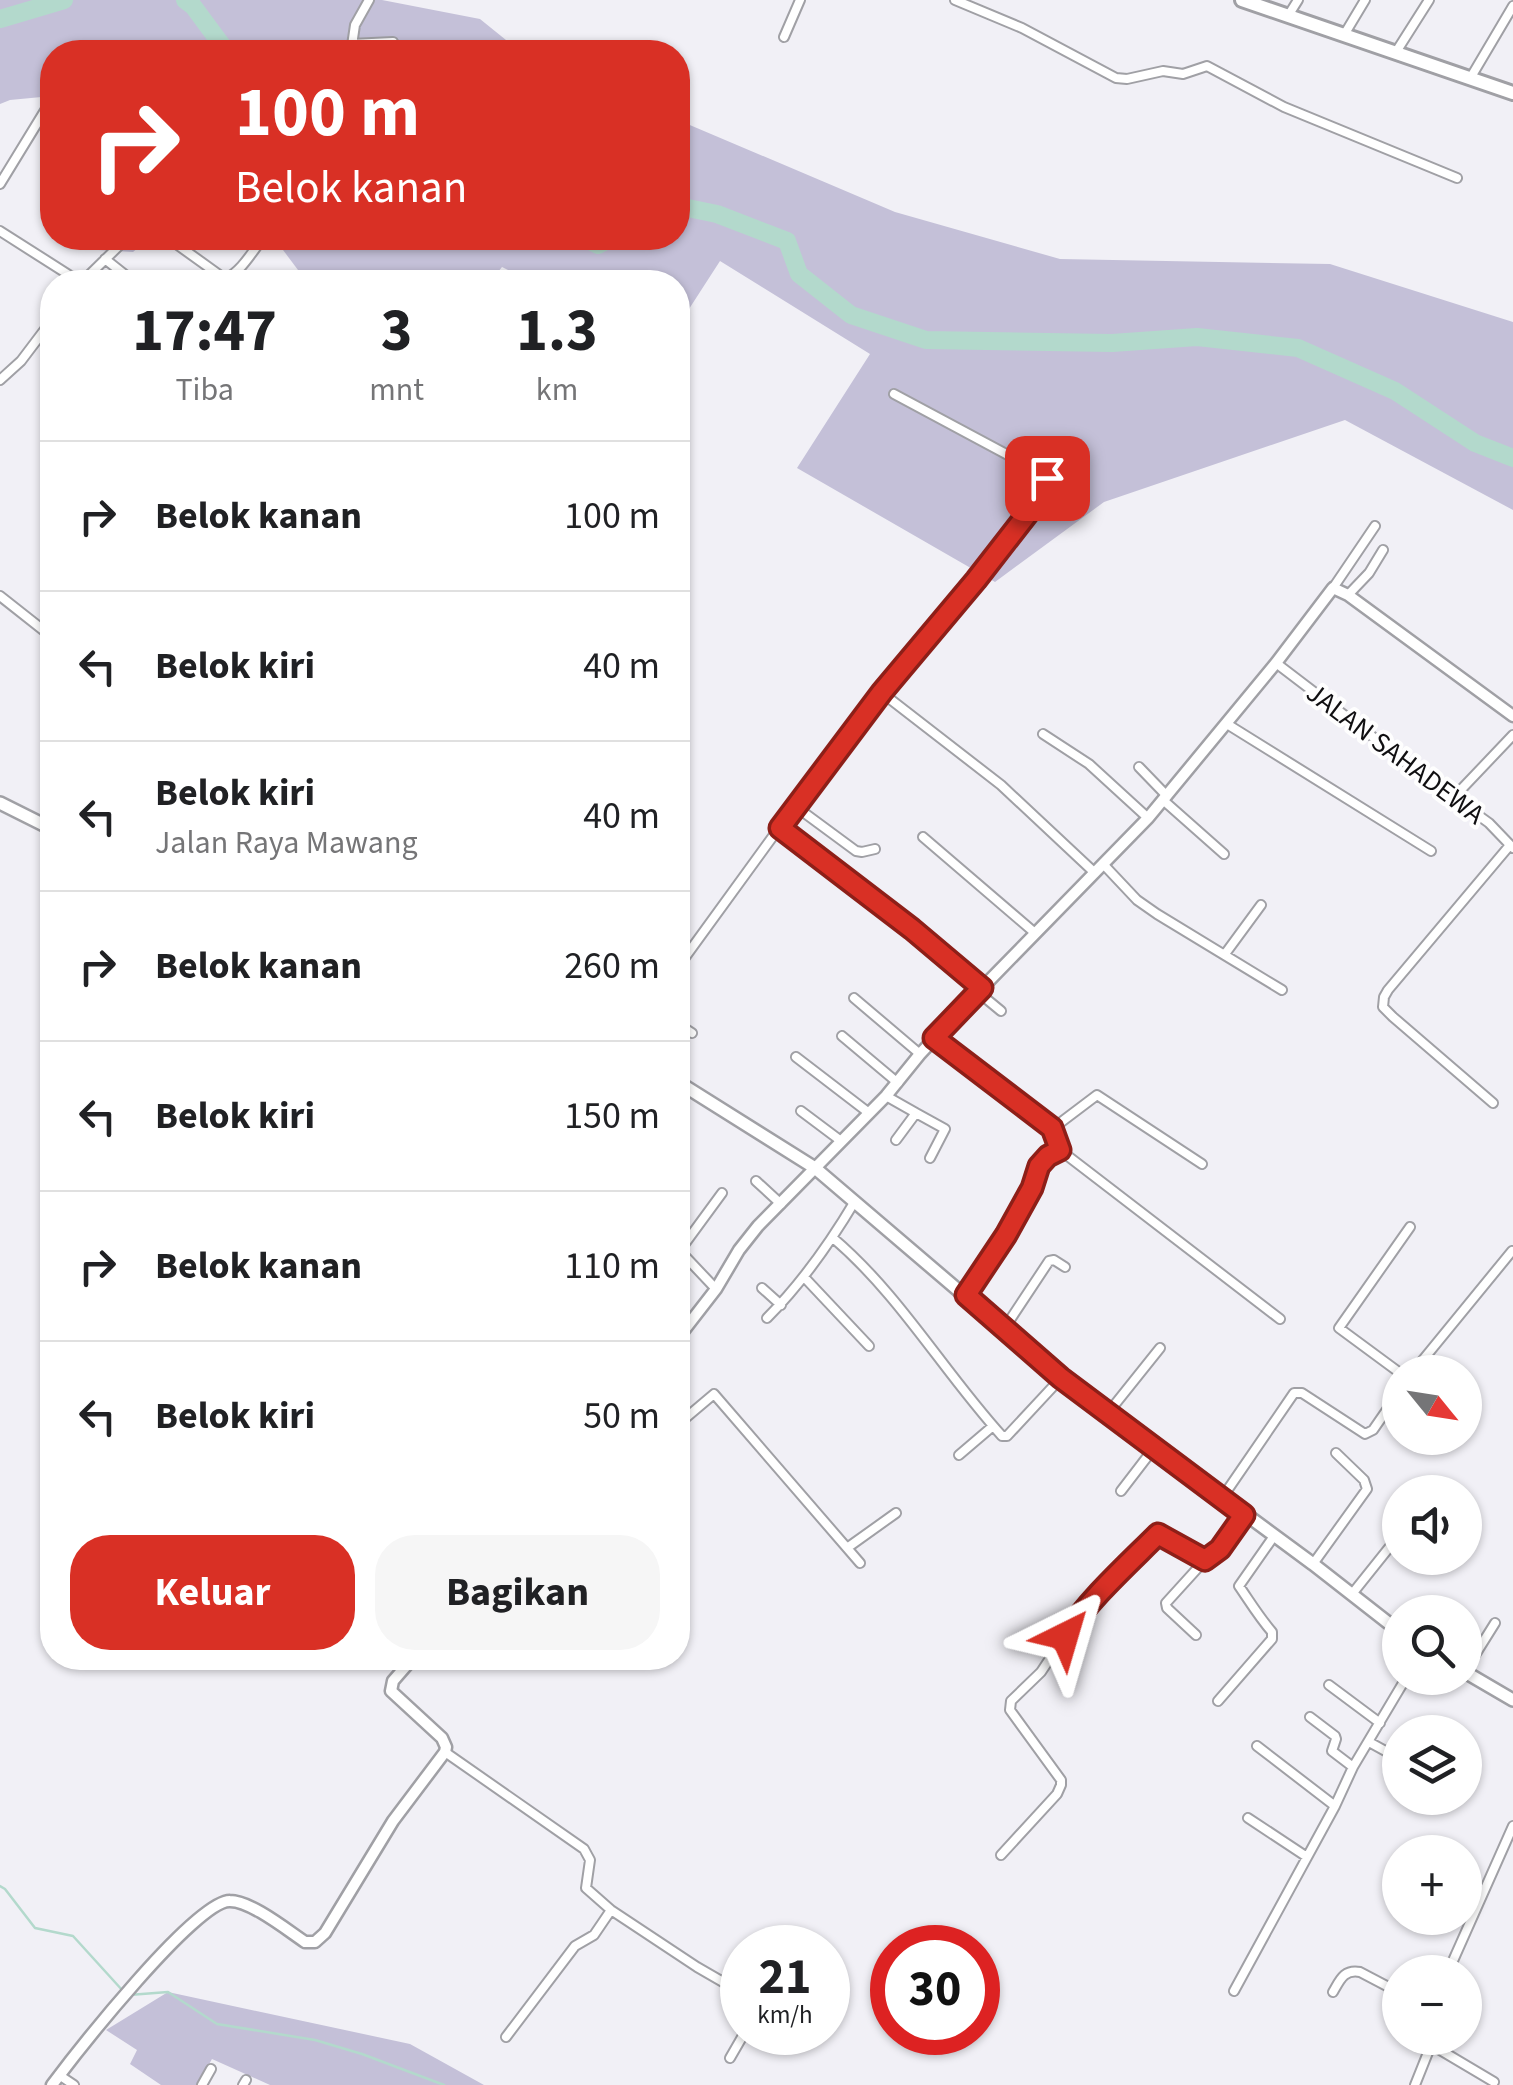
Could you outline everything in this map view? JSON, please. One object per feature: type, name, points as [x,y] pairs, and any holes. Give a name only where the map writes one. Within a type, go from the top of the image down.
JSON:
[{"type":"main road","points":[[1242,0],[1513,93]]},
{"type":"main road","points":[[0,803],[40,823]]},
{"type":"main road","points":[[690,1090],[815,1168],[1061,1378],[1382,1618]]},
{"type":"main road","points":[[1482,1680],[1511,1695]]},
{"type":"street","points":[[353,40],[368,0]]},
{"type":"street","points":[[784,37],[800,0]]},
{"type":"street","points":[[955,0],[1022,28],[1116,78],[1163,71],[1183,74],[1207,66],[1284,106],[1457,178]]},
{"type":"street","points":[[1288,16],[1298,0]]},
{"type":"street","points":[[1344,35],[1366,0]]},
{"type":"street","points":[[1396,52],[1429,0]]},
{"type":"street","points":[[1472,77],[1513,6]]},
{"type":"street","points":[[0,184],[40,119]]},
{"type":"street","points":[[0,231],[62,270]]},
{"type":"street","points":[[107,256],[110,250]]},
{"type":"street","points":[[93,270],[114,250]]},
{"type":"street","points":[[184,250],[212,270]]},
{"type":"street","points":[[238,270],[254,250]]},
{"type":"street","points":[[107,256],[122,270]]},
{"type":"street","points":[[0,380],[40,335]]},
{"type":"street","points":[[690,951],[882,692],[976,580],[1047,486],[1047,478],[1036,470],[894,394]]},
{"type":"street","points":[[690,1323],[758,1226],[1148,818],[1276,663],[1334,588],[1375,526]]},
{"type":"street","points":[[1348,594],[1369,573],[1383,550]]},
{"type":"street","points":[[1334,588],[1348,594],[1513,716]]},
{"type":"street","points":[[0,596],[40,628]]},
{"type":"street","name":"JALAN SAHADEWA","points":[[1276,663],[1489,822],[1512,847]]},
{"type":"street","points":[[882,692],[1002,785],[1156,914],[1282,990]]},
{"type":"street","points":[[1227,724],[1431,851]]},
{"type":"street","points":[[1043,734],[1090,764],[1148,818]]},
{"type":"street","points":[[1454,797],[1513,735]]},
{"type":"street","points":[[1139,768],[1224,854]]},
{"type":"street","points":[[795,806],[856,850],[875,849]]},
{"type":"street","points":[[780,828],[912,929],[1001,1011]]},
{"type":"street","points":[[922,838],[1036,933]]},
{"type":"street","points":[[1493,1103],[1383,1007],[1382,1002],[1388,990],[1512,847]]},
{"type":"street","points":[[1225,954],[1261,905]]},
{"type":"street","points":[[854,998],[920,1054]]},
{"type":"street","points":[[842,1036],[898,1082]]},
{"type":"street","points":[[934,1038],[1052,1128],[1060,1150],[1280,1319]]},
{"type":"street","points":[[796,1057],[869,1113]]},
{"type":"street","points":[[886,1096],[945,1129],[930,1158]]},
{"type":"street","points":[[1052,1128],[1097,1096],[1202,1164]]},
{"type":"street","points":[[801,1110],[841,1141]]},
{"type":"street","points":[[896,1140],[916,1112]]},
{"type":"street","points":[[966,1295],[1006,1235],[1032,1188],[1039,1166],[1060,1150]]},
{"type":"street","points":[[756,1180],[781,1204]]},
{"type":"street","points":[[690,1237],[722,1193]]},
{"type":"street","points":[[768,1318],[833,1238],[856,1201]]},
{"type":"street","points":[[1382,1360],[1339,1328],[1410,1227]]},
{"type":"street","points":[[833,1238],[860,1260],[906,1313],[1002,1436],[1007,1436],[1061,1378]]},
{"type":"street","points":[[1428,1355],[1512,1251]]},
{"type":"street","points":[[1004,1330],[1049,1261],[1065,1267]]},
{"type":"street","points":[[690,1263],[716,1289]]},
{"type":"street","points":[[804,1276],[869,1346]]},
{"type":"street","points":[[762,1288],[781,1304]]},
{"type":"street","points":[[1108,1413],[1160,1348]]},
{"type":"street","points":[[1222,1498],[1294,1394],[1302,1393],[1365,1434],[1382,1417]]},
{"type":"street","points":[[690,1412],[714,1394],[860,1563]]},
{"type":"street","points":[[959,1455],[993,1426]]},
{"type":"street","points":[[1121,1491],[1154,1448]]},
{"type":"street","points":[[1313,1564],[1366,1489],[1364,1480],[1336,1453]]},
{"type":"street","points":[[847,1548],[896,1513]]},
{"type":"street","points":[[1196,1635],[1166,1603],[1220,1549],[1244,1515]]},
{"type":"street","points":[[1001,1855],[1062,1785],[1010,1710],[1011,1701],[1046,1664],[1074,1622],[1158,1534],[1205,1560]]},
{"type":"street","points":[[1218,1701],[1272,1639],[1272,1632],[1239,1586],[1274,1536]]},
{"type":"street","points":[[1352,1594],[1382,1556]]},
{"type":"street","points":[[1482,1645],[1496,1623]]},
{"type":"street","points":[[74,2085],[56,2080],[138,1981],[198,1920],[222,1902],[234,1900],[248,1906],[305,1942],[314,1942],[325,1933],[392,1821],[445,1752],[442,1738],[391,1691],[403,1670]]},
{"type":"street","points":[[1329,1685],[1380,1723]]},
{"type":"street","points":[[1234,1992],[1352,1768],[1396,1695]]},
{"type":"street","points":[[1310,1717],[1335,1736],[1332,1750],[1352,1768]]},
{"type":"street","points":[[1369,1742],[1382,1749]]},
{"type":"street","points":[[1258,1746],[1335,1806]]},
{"type":"street","points":[[445,1752],[584,1849],[590,1860],[586,1888],[611,1910],[720,1981]]},
{"type":"street","points":[[1248,1818],[1307,1856]]},
{"type":"street","points":[[1456,1955],[1513,1826]]},
{"type":"street","points":[[506,2037],[574,1946],[594,1935],[611,1910]]},
{"type":"street","points":[[1333,1992],[1344,1974],[1352,1971],[1382,1985]]},
{"type":"street","points":[[1415,2085],[1427,2055]]},
{"type":"street","points":[[1448,2055],[1494,2082]]},
{"type":"street","points":[[202,2085],[212,2069]]},
{"type":"shaded area","points":[[0,0],[382,0],[480,19],[506,40],[40,40],[40,97],[0,104]]},
{"type":"shaded area","points":[[690,125],[895,212],[1060,259],[1330,264],[1513,322],[1513,510],[1345,420],[1104,502],[995,582],[797,468],[870,354],[720,261],[690,307],[690,270],[298,270],[283,250],[690,250]]},
{"type":"shaded area","points":[[168,1992],[410,2044],[484,2085],[270,2085],[212,2059],[197,2085],[161,2085],[130,2064],[137,2050],[106,2030]]},
{"type":"waterway","points":[[0,19],[64,0]]},
{"type":"waterway","points":[[185,0],[218,40]]},
{"type":"waterway","points":[[690,208],[717,214],[787,241],[799,274],[851,315],[926,340],[1112,343],[1197,337],[1298,348],[1395,391],[1475,443],[1513,458]]},
{"type":"waterway","points":[[0,1886],[35,1928],[73,1936],[123,1991]]},
{"type":"waterway","points":[[129,1995],[168,1992],[217,2024],[315,2040],[444,2085]]},
{"type":"route","points":[[1047,478],[1046,490],[882,692],[780,828],[982,988],[934,1038],[1052,1128],[1060,1150],[1039,1166],[1032,1188],[1006,1235],[966,1295],[1061,1378],[1244,1515],[1220,1549],[1205,1560],[1158,1534],[1065,1636]]}]
